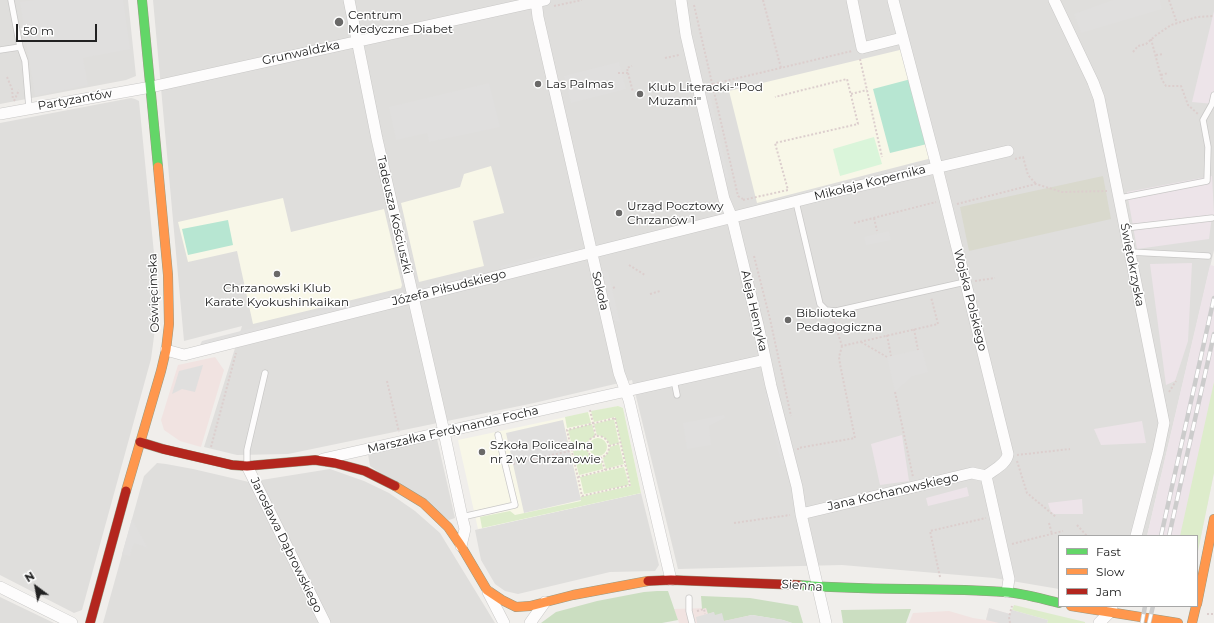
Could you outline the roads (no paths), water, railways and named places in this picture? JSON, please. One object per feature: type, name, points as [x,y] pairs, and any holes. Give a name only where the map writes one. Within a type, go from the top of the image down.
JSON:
[{"type":"street","name":"Oświęcimska","points":[[90,623],[130,476],[156,392],[166,350],[169,324],[168,275],[142,0]]},
{"type":"street","name":"Tadeusza Kościuszki","points":[[348,0],[376,139],[444,432],[462,517],[464,529],[461,546]]},
{"type":"street","name":"Aleja Henryka","points":[[681,0],[686,35],[720,184],[724,199],[732,218],[771,386],[797,487],[796,514],[826,623]]},
{"type":"street","points":[[852,0],[861,53],[902,38]]},
{"type":"street","name":"Wojska Polskiego","points":[[893,0],[902,38],[969,281],[1008,454],[1008,458],[986,476]]},
{"type":"street","name":"Świętokrzyska","points":[[1054,0],[1093,82],[1099,98],[1164,423],[1136,535]]},
{"type":"street","name":"Grunwaldzka","points":[[151,87],[539,1]]},
{"type":"street","name":"Sokoła","points":[[539,1],[538,17],[591,253],[620,373],[627,391],[671,580]]},
{"type":"street","name":"Partyzantów","points":[[0,114],[151,87]]},
{"type":"street","name":"Mikołaja Kopernika","points":[[732,218],[1008,150]]},
{"type":"street","name":"Józefa Piłsudskiego","points":[[166,350],[184,355],[732,218]]},
{"type":"street","name":"Marszałka Ferdynanda Focha","points":[[140,442],[163,449],[232,465],[247,466],[315,460],[765,360]]},
{"type":"street","points":[[315,460],[335,463],[365,471],[392,484],[423,503],[448,527],[461,546],[487,590],[504,623]]},
{"type":"street","name":"Jarosława Dąbrowskiego","points":[[247,466],[325,623]]},
{"type":"street","name":"Jana Kochanowskiego","points":[[796,514],[972,473],[986,476]]},
{"type":"street","points":[[986,476],[1009,579],[1007,592]]},
{"type":"street","points":[[1198,600],[1214,519]]},
{"type":"street","name":"Sienna","points":[[487,590],[516,607],[530,606],[617,586],[646,581],[671,580],[834,588],[902,588],[1007,592],[1058,604]]},
{"type":"street","points":[[0,587],[72,623]]},
{"type":"street","points":[[530,623],[545,602]]},
{"type":"street","points":[[1076,607],[1086,609],[1111,609],[1178,623]]},
{"type":"street","points":[[1192,623],[1196,607]]},
{"type":"street","points":[[1099,623],[1111,609]]},
{"type":"lane","points":[[12,0],[20,47],[25,61],[29,108]]},
{"type":"lane","points":[[0,50],[20,47]]},
{"type":"lane","points":[[1120,198],[1207,182],[1208,147],[1203,120],[1212,104],[1214,94]]},
{"type":"lane","points":[[796,202],[820,304],[826,310],[836,311],[969,281]]},
{"type":"lane","points":[[1125,228],[1212,218]]},
{"type":"lane","points":[[1129,252],[1208,256]]},
{"type":"lane","points":[[247,466],[247,450],[265,373]]},
{"type":"lane","points":[[674,380],[678,395]]},
{"type":"lane","points":[[462,517],[515,505],[498,435]]},
{"type":"lane","points":[[689,598],[692,623]]},
{"type":"railway","points":[[1161,535],[1214,298]]},
{"type":"railway","points":[[1169,535],[1214,334]]},
{"type":"railway","points":[[1142,623],[1145,607]]},
{"type":"railway","points":[[1149,623],[1153,607]]},
{"type":"place","name":"Centrum Medyczne Diabet","points":[[339,22]]},
{"type":"place","name":"Las Palmas","points":[[538,84]]},
{"type":"place","name":"Klub Literacki-\"Pod Muzami\"","points":[[640,94]]},
{"type":"place","name":"Urząd Pocztowy Chrzanów 1","points":[[619,213]]},
{"type":"place","name":"Chrzanowski Klub Karate Kyokushinkaikan","points":[[277,274]]},
{"type":"place","name":"Biblioteka Pedagogiczna","points":[[788,320]]},
{"type":"place","name":"Szkoła Policealna nr 2 w Chrzanowie","points":[[482,452]]}]
